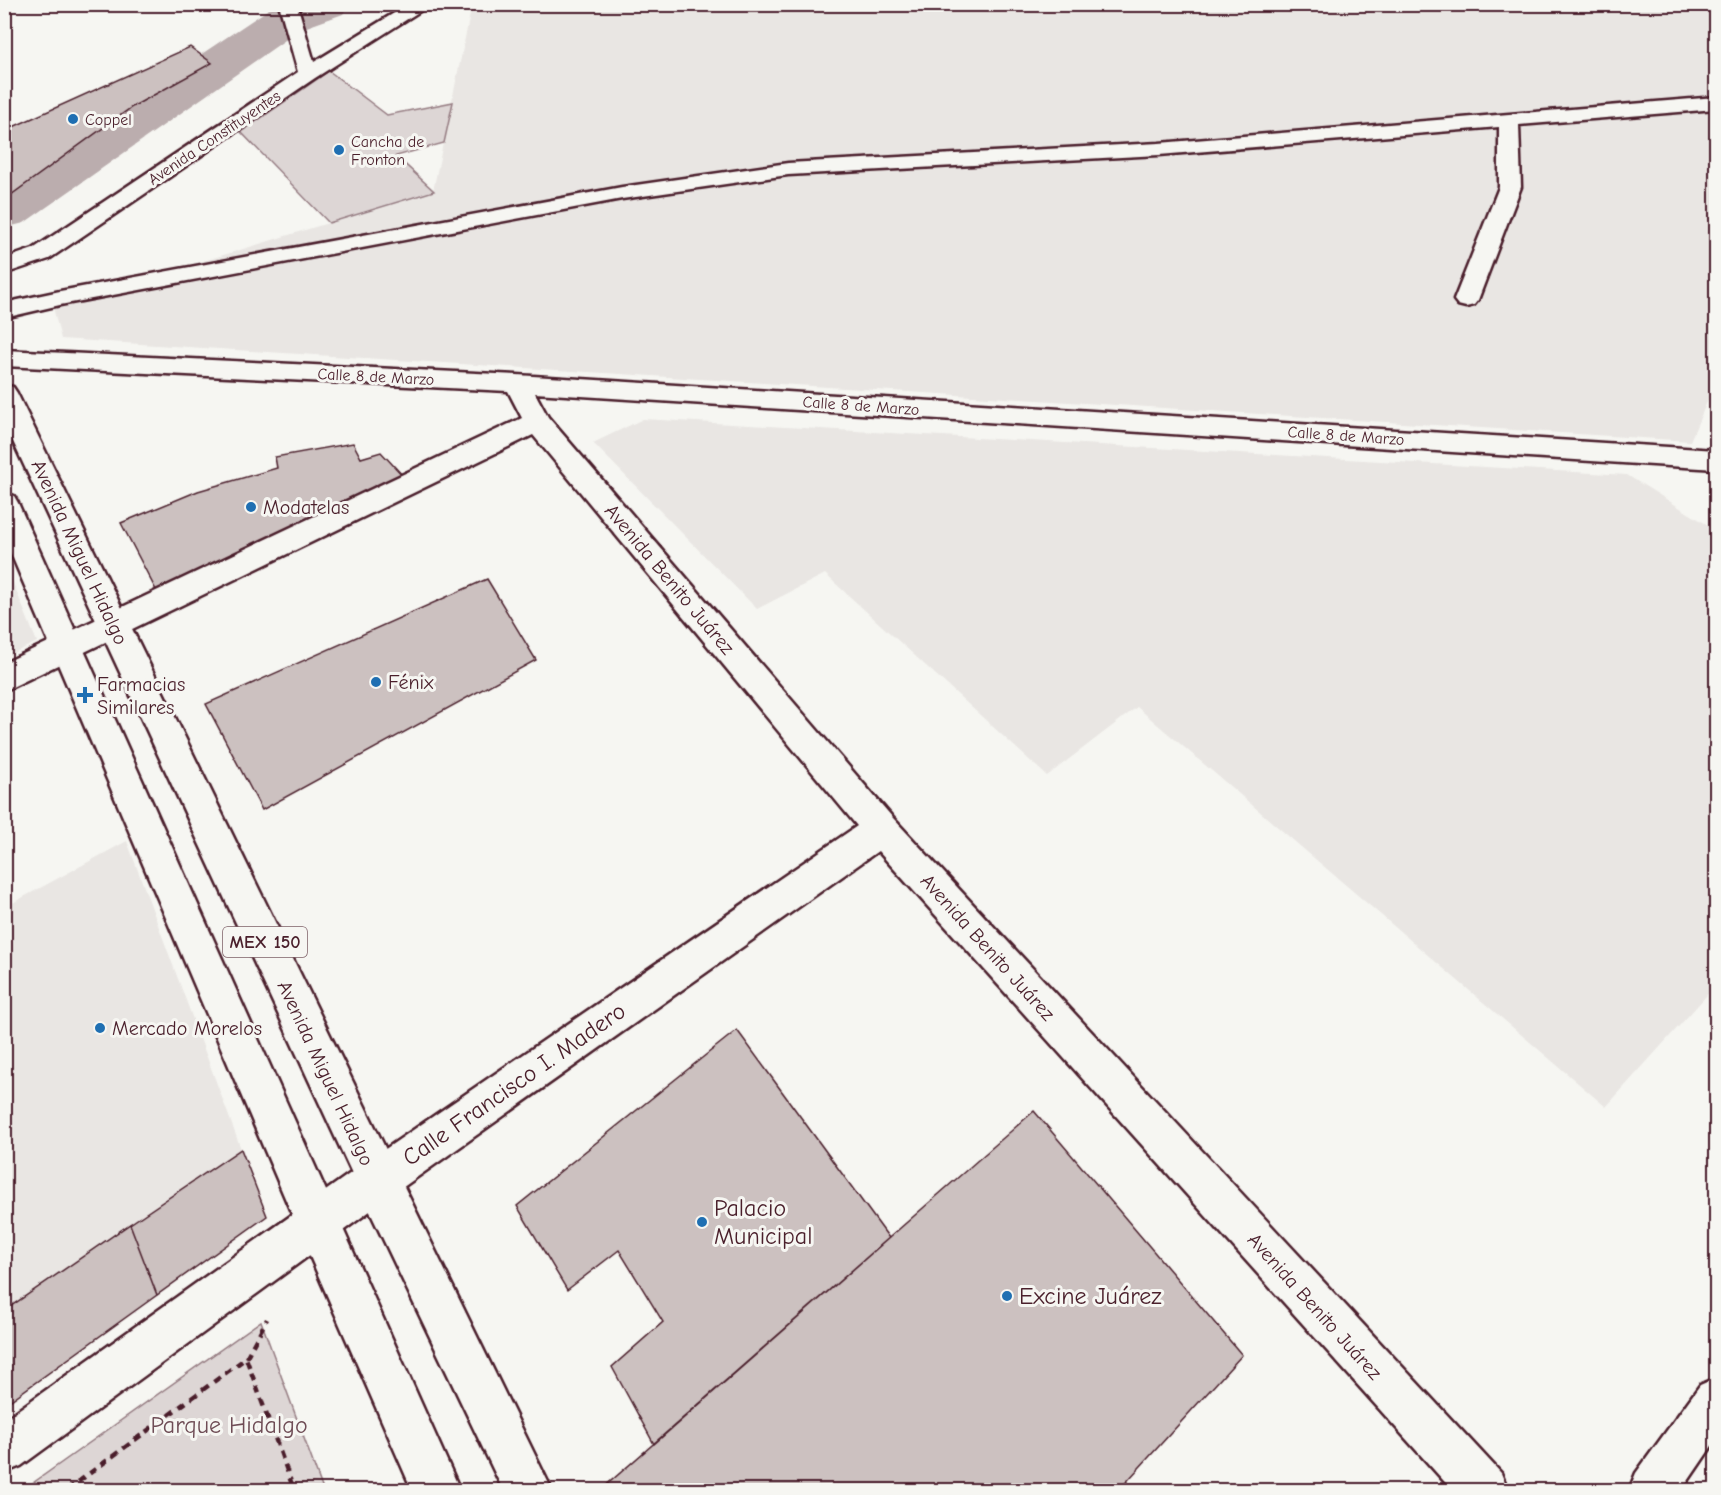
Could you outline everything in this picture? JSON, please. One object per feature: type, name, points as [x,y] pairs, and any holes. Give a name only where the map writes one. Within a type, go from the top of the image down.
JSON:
[{"type":"street","points":[[288,4],[308,74]]},
{"type":"street","name":"Avenida Constituyentes","points":[[4,267],[41,254],[308,74],[422,4]]},
{"type":"street","points":[[4,311],[72,296],[622,192],[788,169],[1159,149],[1716,103]]},
{"type":"street","points":[[1466,300],[1510,187],[1509,121]]},
{"type":"street","name":"Calle 8 de Marzo","points":[[4,358],[518,383],[1714,456]]},
{"type":"street","name":"Avenida Benito Juárez","points":[[518,383],[537,422],[881,829],[1484,1491]]},
{"type":"street","name":"Avenida Miguel Hidalgo","points":[[4,393],[377,1180],[528,1491]]},
{"type":"street","points":[[4,678],[537,422]]},
{"type":"street","name":"MEX 150","points":[[4,503],[436,1491]]},
{"type":"street","name":"Calle Francisco I. Madero","points":[[4,1449],[377,1180],[881,829]]},
{"type":"street","points":[[1653,1491],[1716,1401]]},
{"type":"path","points":[[67,1491],[246,1358],[294,1491]]},
{"type":"shaded area","points":[[472,5],[1716,5],[1716,381],[1690,441],[61,339],[53,307],[433,191]]},
{"type":"shaded area","points":[[643,419],[1627,475],[1716,530],[1716,985],[1606,1107],[1137,707],[1047,776],[825,574],[757,609],[593,443]]},
{"type":"shaded area","points":[[5,563],[37,642],[4,657]]},
{"type":"shaded area","name":"Mercado Morelos","points":[[127,841],[241,1149],[5,1311],[5,907]]},
{"type":"green space","name":"Cancha de Fronton","points":[[329,71],[387,115],[453,102],[444,143],[396,156],[434,191],[329,223],[241,132]]},
{"type":"green space","name":"Parque Hidalgo","points":[[261,1321],[323,1490],[23,1490]]},
{"type":"building","name":"Coppel","points":[[190,47],[212,63],[132,107],[4,200],[4,131]]},
{"type":"building","name":"Modatelas","points":[[353,443],[361,458],[381,452],[405,478],[157,592],[121,523],[198,491],[277,468],[275,457]]},
{"type":"building","name":"Fénix","points":[[487,579],[536,660],[262,810],[206,704]]},
{"type":"building","name":"Palacio Municipal","points":[[737,1030],[889,1238],[654,1444],[612,1367],[663,1322],[619,1250],[567,1290],[517,1206]]},
{"type":"building","name":"Excine Juárez","points":[[1034,1111],[1242,1355],[1119,1490],[604,1490],[603,1488]]},
{"type":"building","points":[[241,1149],[267,1216],[157,1295],[130,1224]]},
{"type":"building","points":[[130,1224],[157,1295],[4,1405],[4,1311]]},
{"type":"waterway","points":[[4,211],[285,19],[327,4]]},
{"type":"place","name":"Coppel","points":[[73,119]]},
{"type":"place","name":"Cancha de Fronton","points":[[339,150]]},
{"type":"place","name":"Modatelas","points":[[251,507]]},
{"type":"place","name":"Fénix","points":[[376,682]]},
{"type":"place","name":"Farmacias Similares","points":[[85,695]]},
{"type":"place","name":"Mercado Morelos","points":[[100,1028]]},
{"type":"place","name":"Palacio Municipal","points":[[702,1222]]},
{"type":"place","name":"Excine Juárez","points":[[1007,1296]]}]
